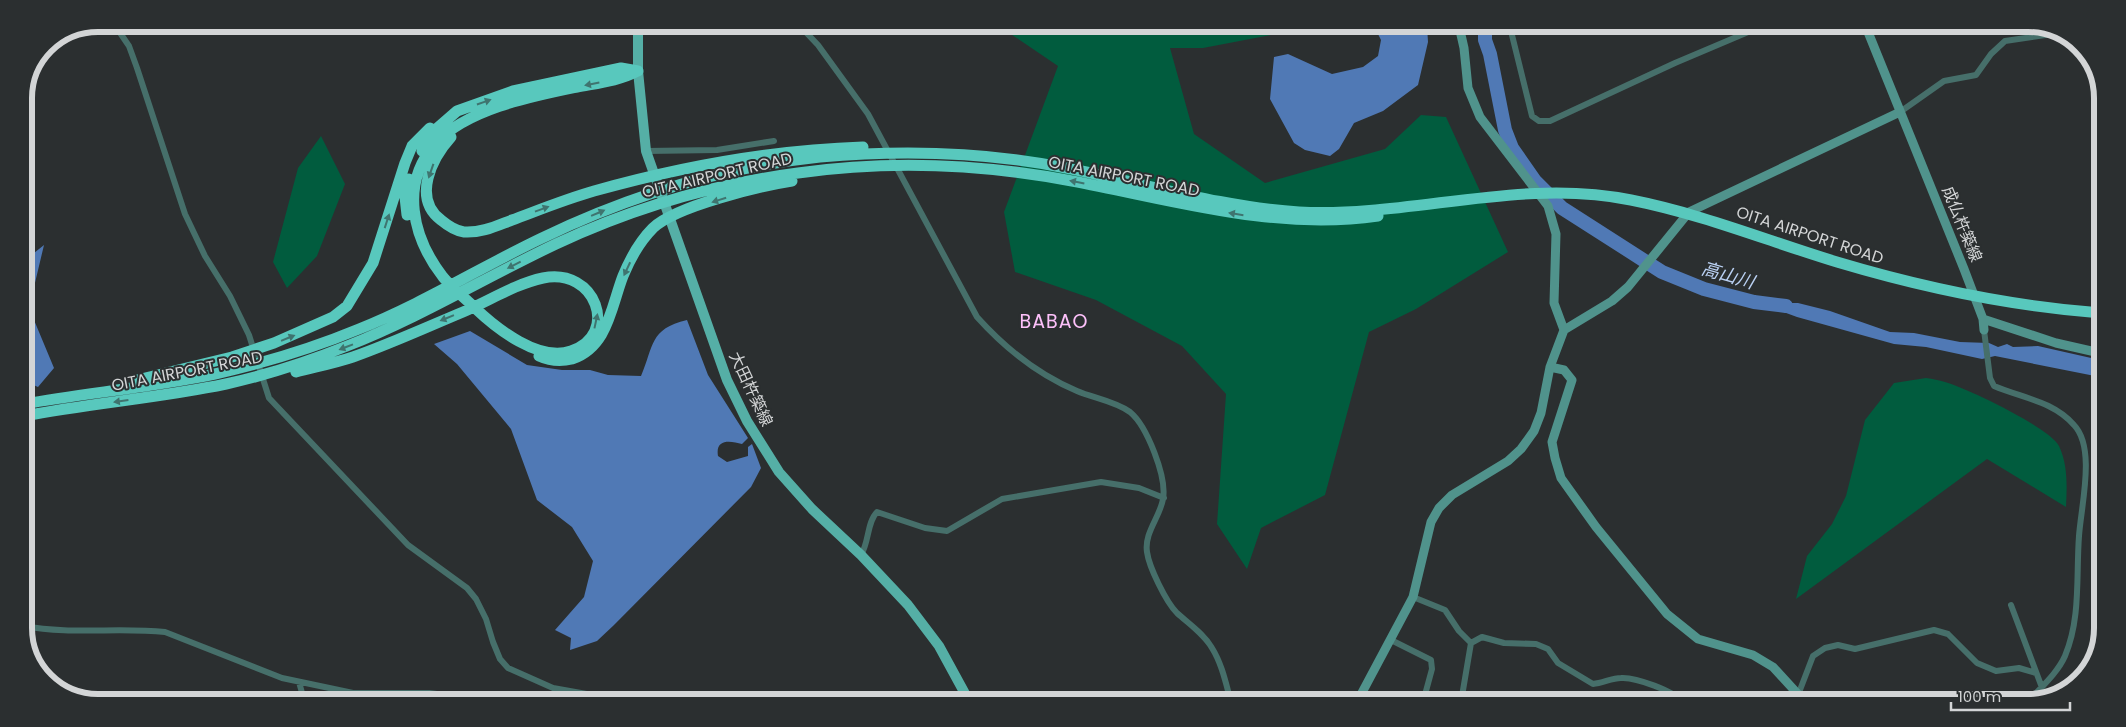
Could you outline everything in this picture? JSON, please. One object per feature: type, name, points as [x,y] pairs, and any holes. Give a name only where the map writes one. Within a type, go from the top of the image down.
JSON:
[{"type":"highway","points":[[72,396],[232,357],[298,334],[333,317],[346,306],[373,264],[412,146],[434,125],[457,111],[513,91],[621,68],[638,71]]},
{"type":"highway","points":[[152,397],[246,386],[352,357],[384,344],[492,300],[525,284],[544,278],[563,278],[584,287],[595,300],[597,323],[592,334],[582,346],[573,350],[551,352],[531,347],[490,323],[444,278],[424,249],[413,208],[417,173],[436,142],[452,128],[469,118],[551,92],[624,78],[638,71]]},
{"type":"highway","points":[[457,111],[434,131],[410,173],[405,197],[412,235],[420,255],[439,282],[481,322],[523,350],[545,359],[558,361],[583,355],[594,345],[606,329],[623,276],[634,252],[653,228],[664,220],[689,209],[786,182],[904,164]]},
{"type":"highway","points":[[469,118],[442,147],[430,169],[426,187],[427,201],[435,216],[462,232],[490,228],[586,194],[643,177],[674,169],[744,157],[842,148],[907,148],[1009,159]]},
{"type":"highway","name":"OITA AIRPORT ROAD","points":[[33,415],[152,397],[264,374],[322,356],[479,276],[546,236],[606,210],[654,199],[748,169],[820,157],[928,154],[1009,159],[1064,167],[1229,203],[1285,211],[1344,211],[1510,194],[1553,192],[1592,194],[1626,199],[1699,217],[1834,261],[1932,288],[2017,304],[2093,312]]},
{"type":"highway","name":"OITA AIRPORT ROAD","points":[[675,192],[783,175],[904,164],[971,167],[1032,174],[1219,212],[1296,220],[1373,216],[1510,194]]},
{"type":"highway","name":"OITA AIRPORT ROAD","points":[[33,403],[162,383],[255,364],[389,322]]},
{"type":"main road","name":"大田杵築線","points":[[638,32],[638,71],[646,151],[727,380],[747,422],[779,472],[812,509],[861,555],[908,606],[940,646],[965,694]]},
{"type":"street","points":[[119,32],[129,46],[185,214],[205,256],[230,296],[249,335],[269,398],[408,545],[467,588],[476,599],[486,619],[500,659],[508,668],[570,693],[577,694]]},
{"type":"street","points":[[806,32],[818,45],[868,114],[922,213],[964,296],[990,332],[1026,361],[1058,382],[1130,413],[1141,426],[1155,453],[1164,482],[1164,498],[1157,519],[1148,534],[1147,553],[1175,612],[1212,647],[1221,667],[1229,694]]},
{"type":"street","points":[[1460,32],[1468,88],[1480,117],[1548,206],[1556,234],[1554,303],[1564,330]]},
{"type":"street","points":[[1511,32],[1532,116],[1540,120],[1550,120],[1748,32]]},
{"type":"street","name":"成仏杵築線","points":[[1868,32],[1983,319],[1984,330]]},
{"type":"street","points":[[2030,37],[2031,32]]},
{"type":"street","points":[[1361,694],[1413,597],[1432,522],[1439,508],[1452,495],[1508,461],[1522,449],[1534,432],[1541,413],[1550,367],[1564,330],[1612,301],[1639,275],[1689,212],[1900,112],[1944,81],[1976,75],[1991,54],[2005,41],[2045,35]]},
{"type":"street","points":[[646,151],[717,150],[774,141]]},
{"type":"street","points":[[1983,319],[2056,342],[2093,351]]},
{"type":"street","points":[[1984,330],[1990,378],[1994,386],[2049,405],[2063,414],[2081,434],[2084,446],[2085,473],[2079,538],[2077,594],[2071,639],[2064,658],[2034,694]]},
{"type":"street","points":[[1550,367],[1564,370],[1572,380],[1552,442],[1555,458],[1561,478],[1596,527],[1667,614],[1698,639],[1753,655],[1773,667],[1795,694]]},
{"type":"street","points":[[861,555],[866,546],[873,516],[877,512],[925,528],[947,531],[1002,499],[1101,482],[1139,488],[1164,498]]},
{"type":"street","points":[[1413,597],[1445,610],[1459,631],[1471,643]]},
{"type":"street","points":[[2011,605],[2041,685]]},
{"type":"street","points":[[33,627],[61,630],[148,630],[165,632],[299,682],[353,693],[437,694]]},
{"type":"street","points":[[1801,694],[1803,680],[1813,656],[1825,648],[1838,646],[1855,649],[1934,630],[1948,634],[1977,663],[1996,671],[2019,668],[2036,673]]},
{"type":"street","points":[[1471,643],[1482,637],[1504,644],[1536,644],[1548,649],[1558,662],[1593,684],[1619,678],[1630,679],[1672,694]]},
{"type":"street","points":[[1391,640],[1431,660],[1430,676],[1425,694]]},
{"type":"street","points":[[1462,694],[1471,643]]},
{"type":"street","points":[[299,682],[302,694]]},
{"type":"green space","points":[[1008,32],[1272,32],[1271,35],[1203,48],[1170,48],[1194,134],[1265,183],[1385,149],[1421,115],[1446,117],[1508,252],[1416,309],[1369,332],[1325,495],[1261,528],[1247,569],[1217,524],[1226,394],[1182,346],[1096,300],[1015,272],[1004,212],[1058,66]]},
{"type":"green space","points":[[321,136],[345,184],[317,256],[287,288],[273,262],[298,168]]},
{"type":"green space","points":[[1926,378],[1956,386],[1988,400],[2025,419],[2052,438],[2059,446],[2064,461],[2067,484],[2066,507],[1987,459],[1796,599],[1807,556],[1832,524],[1846,496],[1865,420],[1894,383]]},
{"type":"water","points":[[1377,32],[1427,32],[1428,42],[1418,85],[1383,111],[1354,123],[1339,149],[1330,156],[1305,150],[1294,143],[1270,99],[1274,57],[1288,54],[1332,74],[1363,67],[1378,56],[1381,40]]},
{"type":"water","points":[[44,245],[32,294],[32,254]]},
{"type":"water","points":[[1759,303],[1798,303],[1830,311],[1890,332],[1914,333],[1960,342],[1989,343],[1998,347],[2007,344],[2013,347],[2038,346],[2093,359],[2094,376],[1995,356],[1982,359],[1926,347],[1894,344],[1797,317]]},
{"type":"water","points":[[32,316],[54,368],[38,387],[33,385]]},
{"type":"water","points":[[687,320],[708,375],[748,438],[742,444],[725,442],[721,444],[718,456],[727,462],[748,456],[748,447],[752,444],[761,468],[751,487],[614,625],[597,641],[570,650],[571,638],[555,630],[584,597],[593,561],[572,527],[537,500],[511,429],[457,364],[434,344],[470,331],[527,365],[562,370],[590,370],[608,375],[641,376],[651,347],[659,334],[666,328]]},
{"type":"waterway","name":"高山川","points":[[1485,32],[1485,40],[1490,54],[1505,130],[1512,148],[1535,181],[1562,208],[1662,272],[1704,289],[1754,302],[1786,306]]},
{"type":"district","name":"BABAO","points":[[1054,321]]}]
